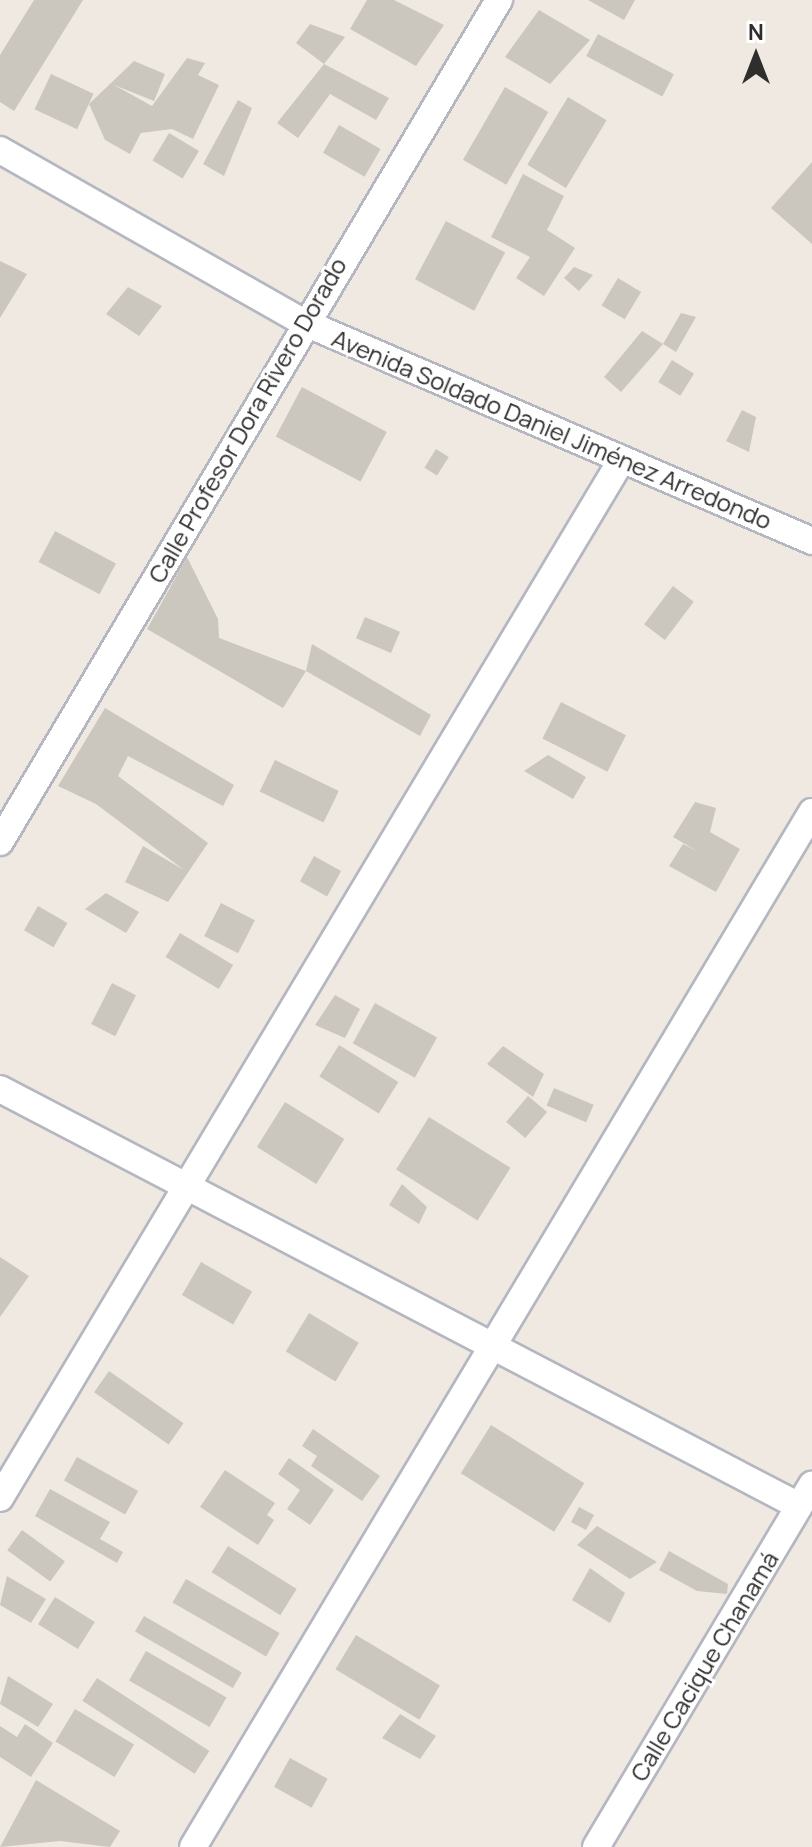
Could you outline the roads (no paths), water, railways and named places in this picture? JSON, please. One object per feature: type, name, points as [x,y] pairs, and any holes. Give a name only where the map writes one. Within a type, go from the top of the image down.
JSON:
[{"type":"street","name":"Calle Profesor Dora Rivero Dorado","points":[[0,842],[303,322],[499,0]]},
{"type":"street","name":"Avenida Soldado Daniel Jiménez Arredondo","points":[[0,150],[303,322],[812,541]]},
{"type":"street","points":[[0,1498],[191,1187],[621,461]]},
{"type":"street","points":[[193,1847],[812,812]]},
{"type":"street","points":[[0,1089],[494,1346],[805,1496]]},
{"type":"street","name":"Calle Cacique Chanamá","points":[[596,1847],[805,1496]]}]
